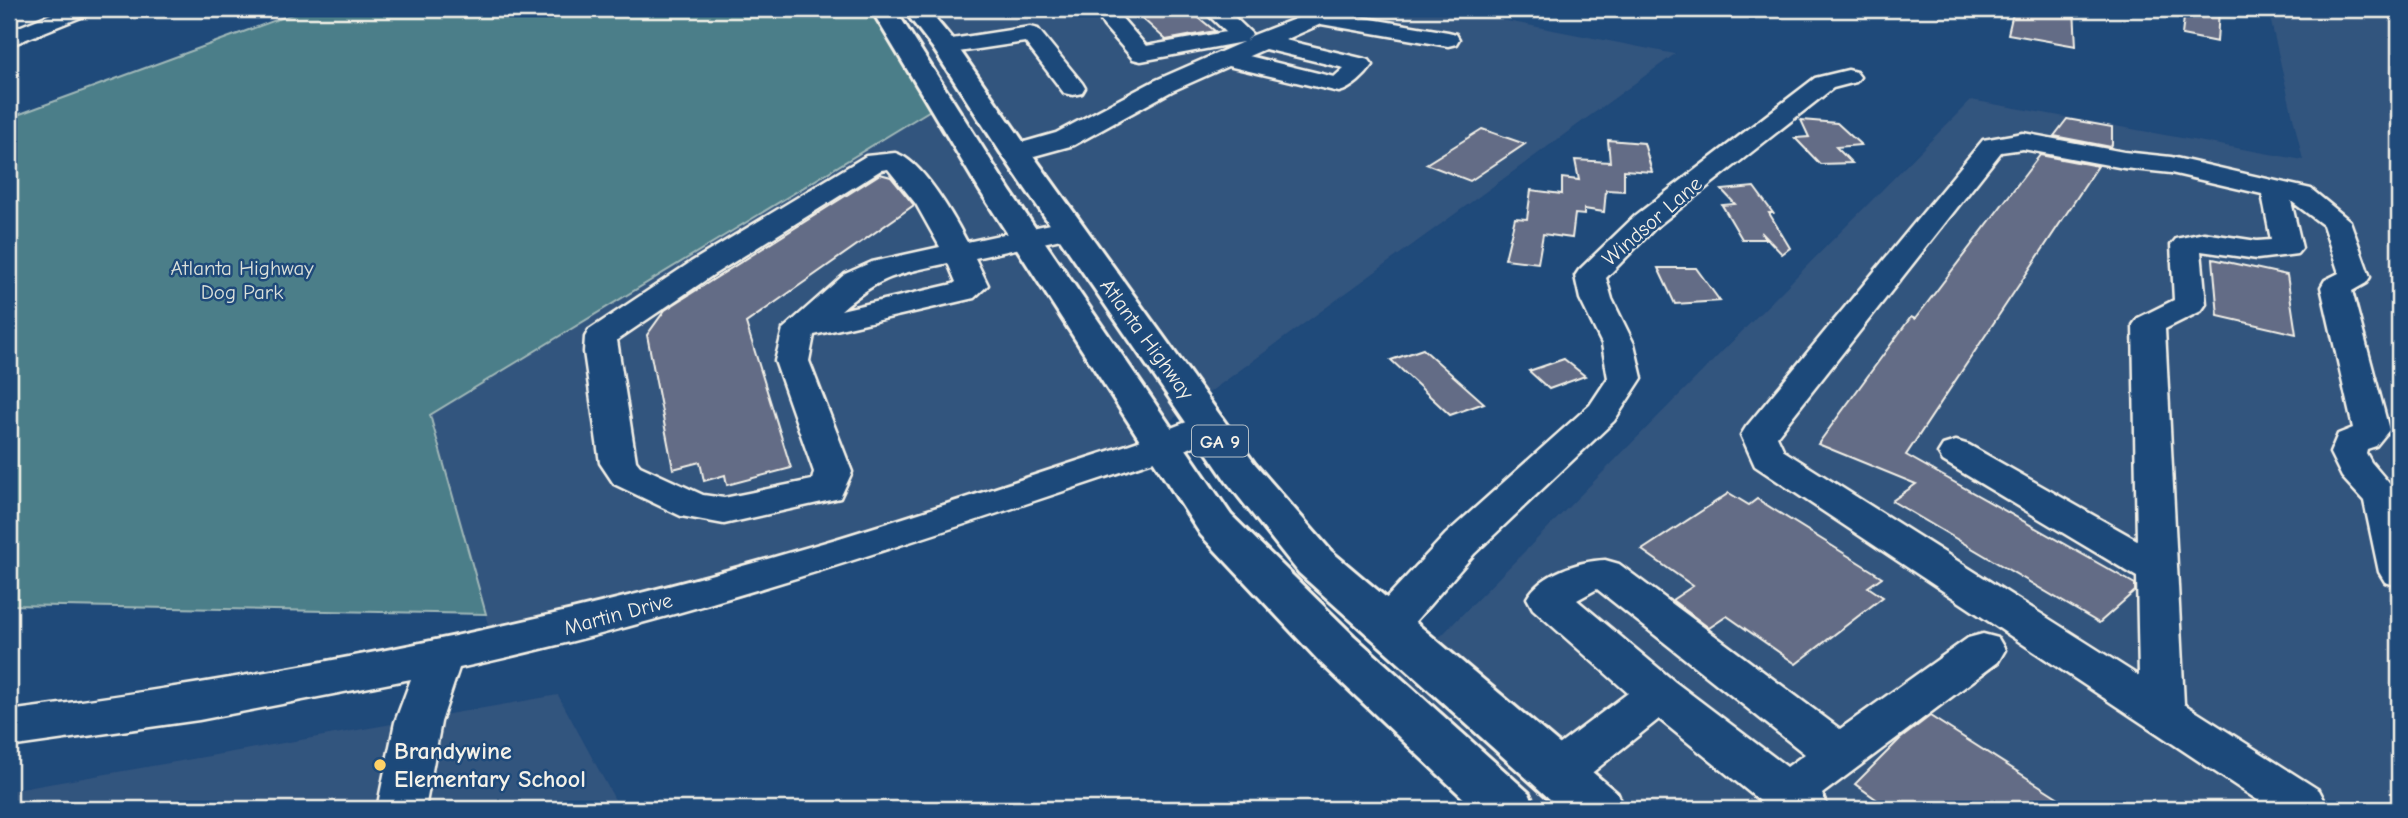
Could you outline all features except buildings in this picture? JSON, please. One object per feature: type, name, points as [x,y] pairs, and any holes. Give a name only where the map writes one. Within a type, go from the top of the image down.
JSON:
[{"type":"main road","name":"Atlanta Highway","points":[[883,9],[1027,238],[1216,525],[1337,649],[1510,809]]},
{"type":"main road","name":"Atlanta Highway","points":[[915,9],[946,47],[1016,153],[1241,473],[1315,562],[1598,809]]},
{"type":"street","points":[[1112,21],[1141,54],[1241,34],[1213,9]]},
{"type":"street","points":[[9,13],[70,13]]},
{"type":"street","points":[[9,39],[70,13]]},
{"type":"street","points":[[1016,153],[1065,139],[1163,86],[1318,17],[1448,39]]},
{"type":"street","points":[[946,47],[1018,33],[1073,88]]},
{"type":"street","points":[[1226,58],[1339,85],[1361,65],[1259,41]]},
{"type":"street","name":"Windsor Lane","points":[[1383,624],[1397,614],[1460,544],[1602,413],[1625,378],[1618,344],[1596,299],[1590,276],[1645,222],[1824,83],[1847,77]]},
{"type":"street","points":[[2308,807],[1768,458],[1759,435],[1992,146],[2023,141],[2124,160],[2171,165],[2301,195],[2336,221],[2355,278],[2336,286],[2371,430],[2363,438],[2351,443],[2348,453],[2355,468],[2382,498],[2399,572]]},
{"type":"street","points":[[799,329],[963,291],[973,285],[951,241],[916,182],[895,160],[875,162],[601,337],[600,352],[618,463],[627,474],[695,506],[724,511],[827,489],[833,472],[792,361],[799,329],[856,281],[883,268],[900,265],[951,241],[1027,238],[1069,229]]},
{"type":"street","points":[[2162,713],[2148,325],[2190,304],[2186,245],[2204,242],[2257,250],[2287,248],[2275,189]]},
{"type":"street","name":"Martin Drive","points":[[9,729],[218,700],[441,658],[568,628],[761,576],[1165,445],[1209,426]]},
{"type":"street","points":[[1956,453],[2157,570]]},
{"type":"street","points":[[1840,755],[1605,574],[1588,575],[1548,598],[1659,694],[1796,802],[1840,755],[1983,650]]},
{"type":"street","points":[[401,809],[418,722],[441,658]]},
{"type":"street","points":[[1556,774],[1659,694]]},
{"type":"shaded area","points":[[872,9],[1446,9],[1675,54],[1152,434],[962,497],[820,574],[668,616],[497,657],[430,415],[932,100]]},
{"type":"shaded area","points":[[2268,9],[2399,9],[2399,809],[1506,809],[1372,687],[1443,634],[1971,100],[2303,160]]},
{"type":"shaded area","name":"Brandywine Elementary School","points":[[558,695],[620,809],[9,809],[9,791]]},
{"type":"green space","name":"Atlanta Highway Dog Park","points":[[306,9],[875,9],[937,106],[430,415],[486,614],[9,605],[9,118]]},
{"type":"place","name":"Brandywine Elementary School","points":[[380,765]]}]
